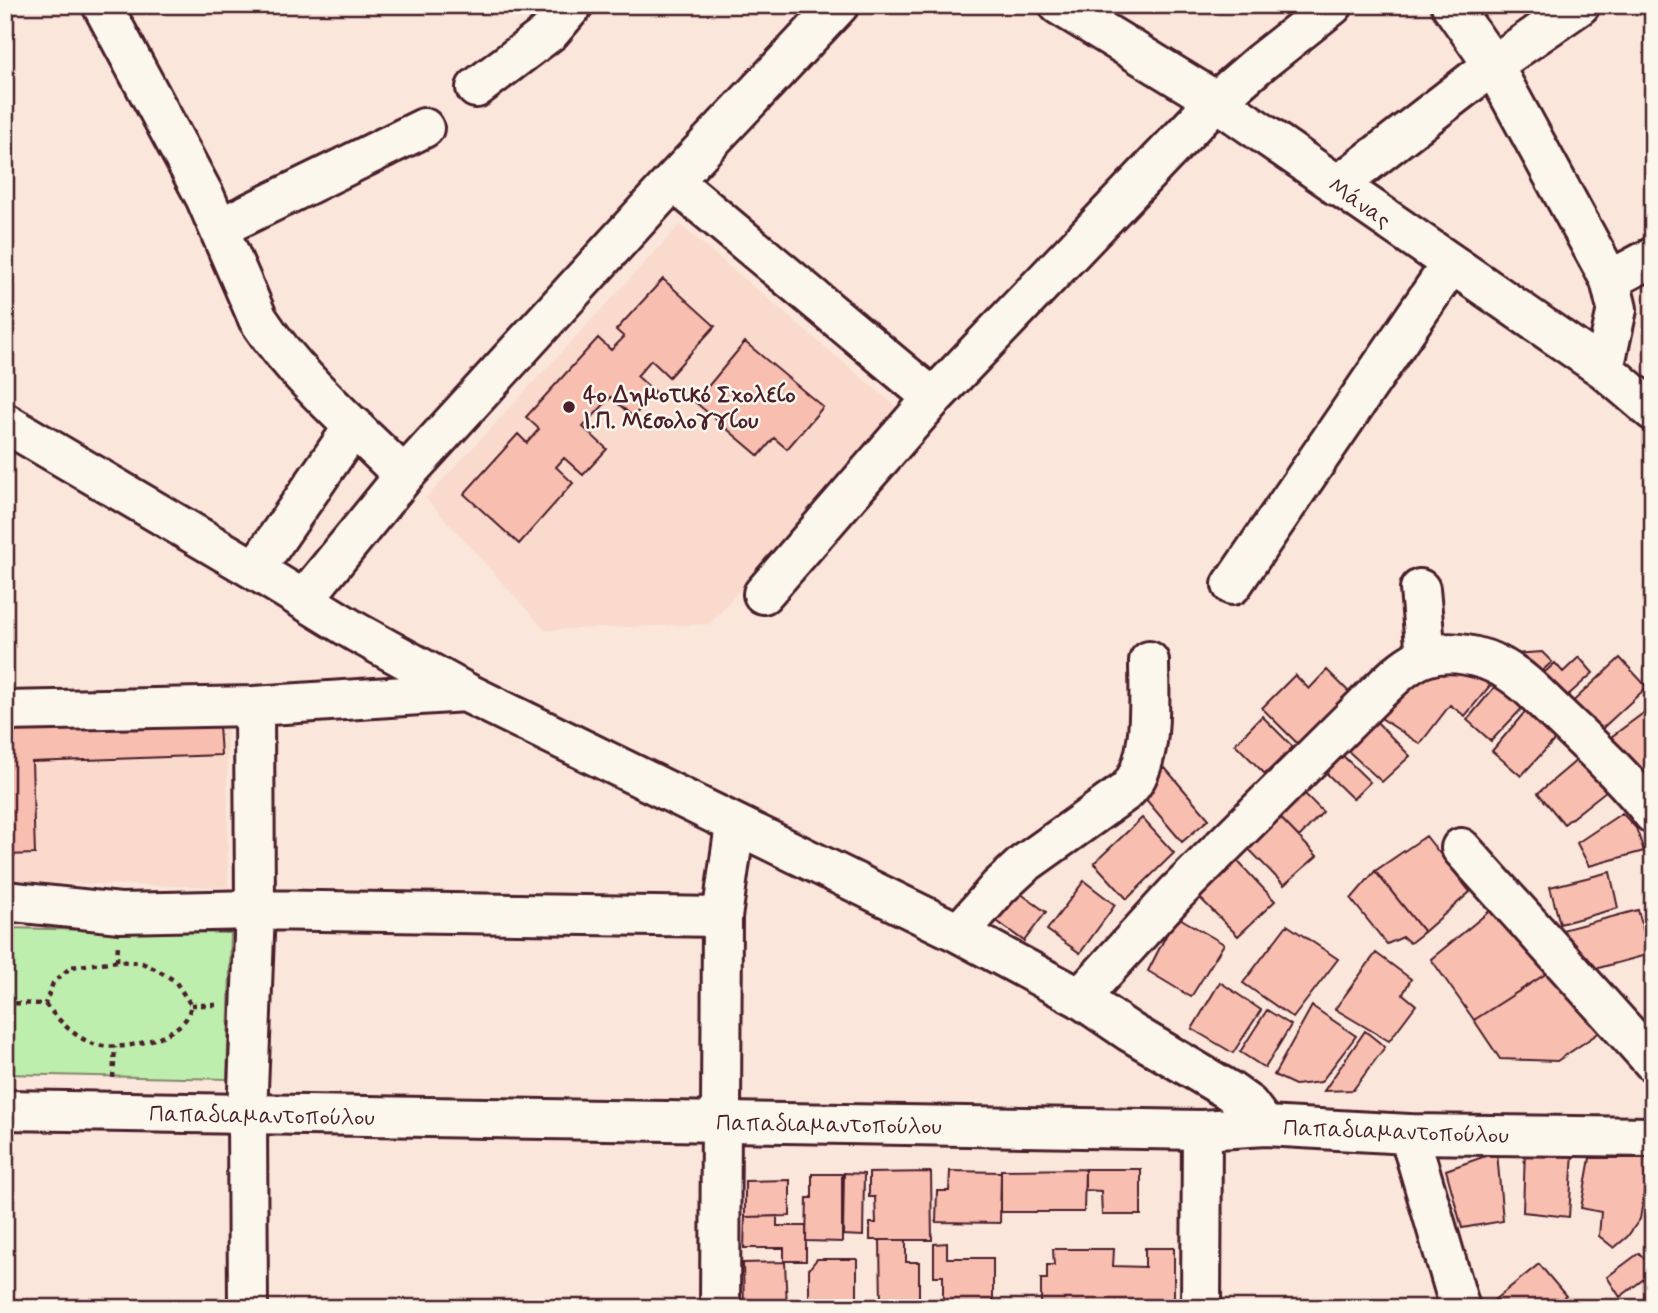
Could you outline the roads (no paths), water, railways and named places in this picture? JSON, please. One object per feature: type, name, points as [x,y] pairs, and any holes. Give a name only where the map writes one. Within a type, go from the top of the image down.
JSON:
[{"type":"street","points":[[102,5],[187,163],[219,228],[258,319],[268,335],[404,477]]},
{"type":"street","points":[[476,88],[551,31],[573,5]]},
{"type":"street","points":[[304,599],[404,477],[673,181],[839,5]]},
{"type":"street","name":"Μάνας","points":[[1059,5],[1216,101],[1604,369],[1653,411]]},
{"type":"street","points":[[763,594],[933,398],[1216,101],[1333,5]]},
{"type":"street","points":[[1451,5],[1493,65],[1610,279],[1617,309],[1604,369]]},
{"type":"street","points":[[1337,186],[1493,65],[1580,5]]},
{"type":"street","points":[[219,228],[424,128]]},
{"type":"street","points":[[673,181],[933,398]]},
{"type":"street","points":[[1610,279],[1653,257]]},
{"type":"street","points":[[1232,585],[1451,264]]},
{"type":"street","points":[[5,423],[356,632],[465,692],[959,933],[1080,998],[1130,1032],[1228,1090],[1249,1105],[1265,1126]]},
{"type":"street","points":[[255,570],[354,426]]},
{"type":"street","points":[[1420,589],[1426,657]]},
{"type":"street","points":[[1080,998],[1175,894],[1355,715],[1400,672],[1426,657],[1452,654],[1472,656],[1505,668],[1603,759],[1653,814]]},
{"type":"street","points":[[959,933],[999,887],[1024,864],[1125,792],[1136,781],[1149,716],[1149,661]]},
{"type":"street","points":[[5,711],[254,706],[465,692]]},
{"type":"street","points":[[248,1308],[247,1115],[255,910],[254,706]]},
{"type":"street","points":[[720,1308],[722,917],[735,825]]},
{"type":"street","points":[[1461,848],[1653,1062]]},
{"type":"street","points":[[5,901],[120,913],[255,910],[722,917]]},
{"type":"street","name":"Παπαδιαμαντοπούλου","points":[[5,1110],[1202,1130],[1265,1126],[1409,1134],[1653,1137]]},
{"type":"street","points":[[1201,1308],[1202,1130]]},
{"type":"street","points":[[1409,1134],[1460,1308]]},
{"type":"place","name":"4ο Δημοτικό Σχολείο Ι.Π. Μεσολογγίου","points":[[569,407]]}]
